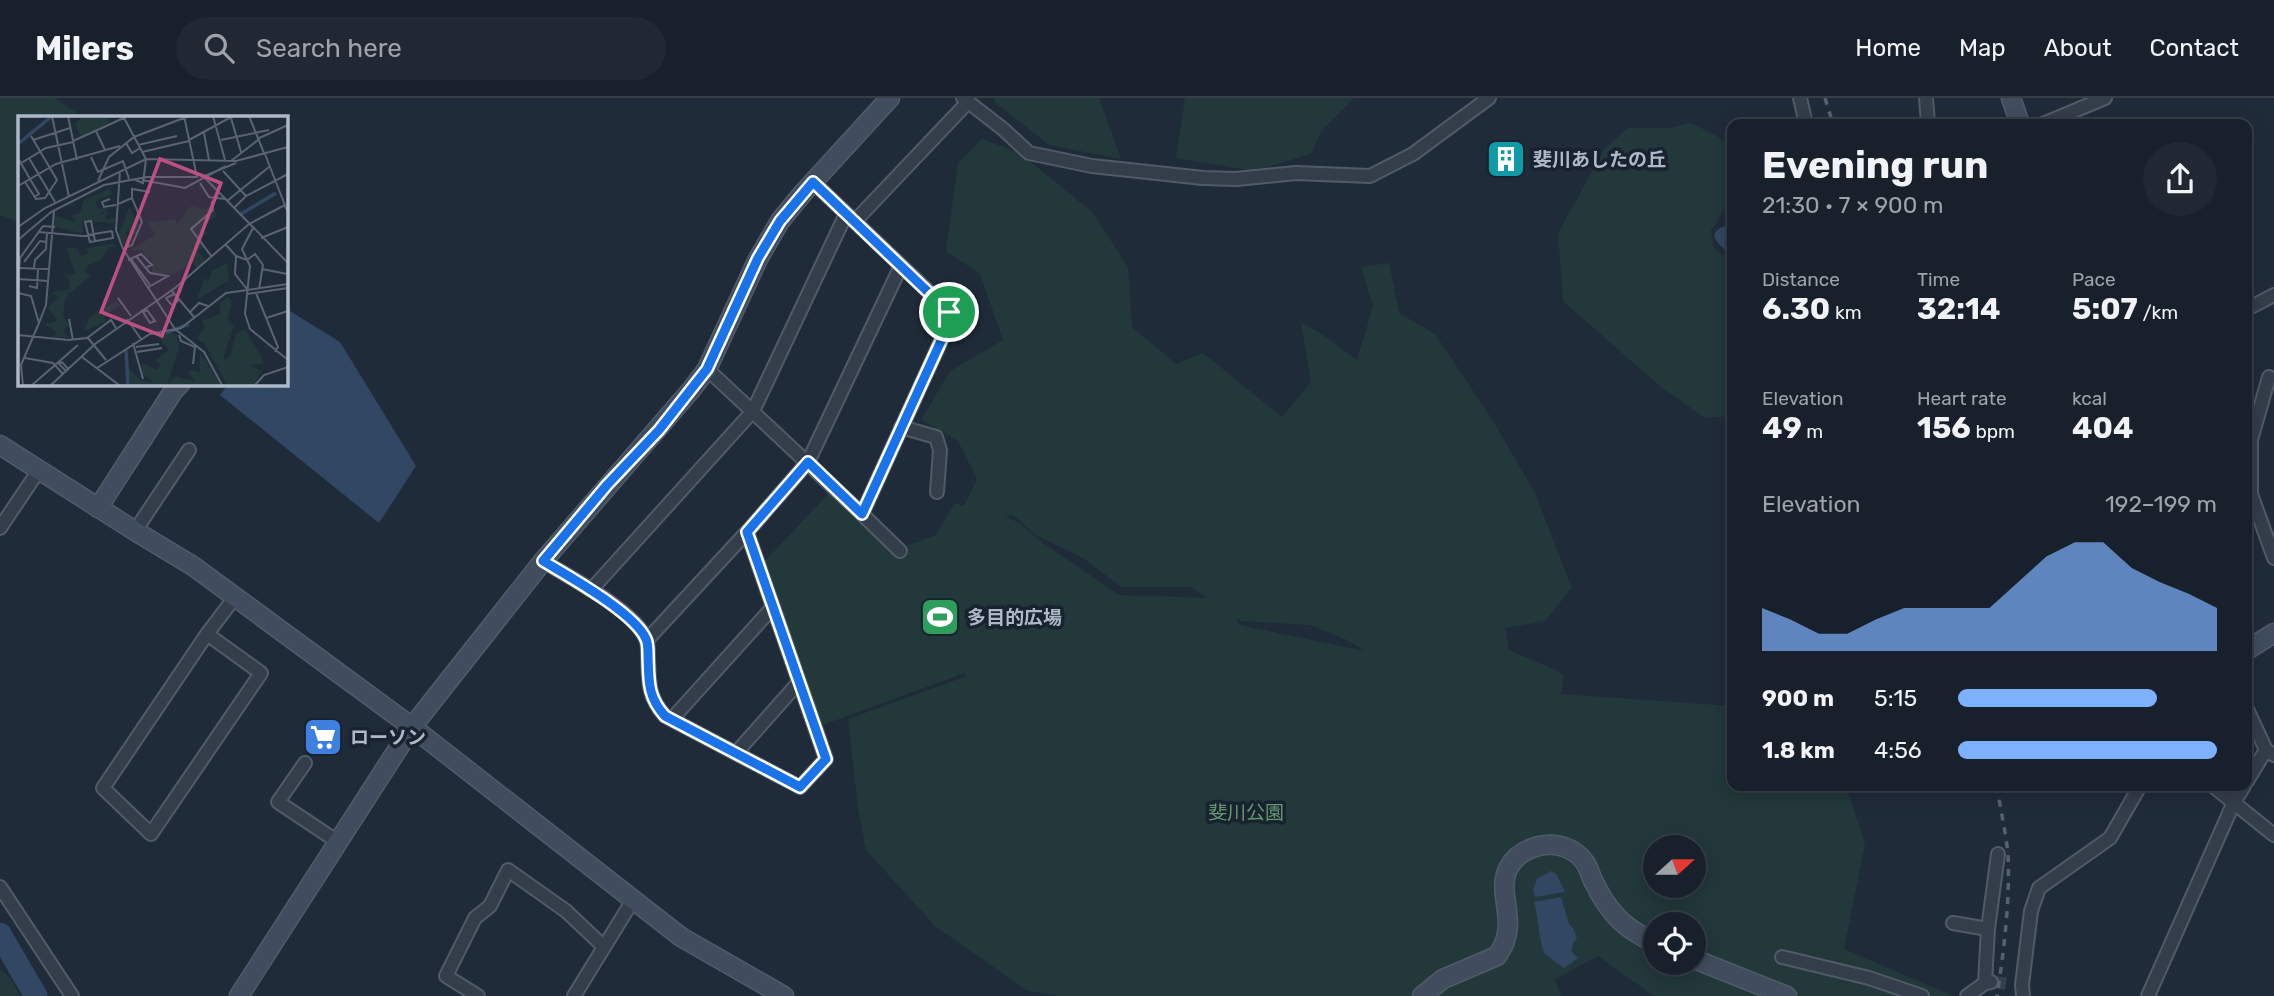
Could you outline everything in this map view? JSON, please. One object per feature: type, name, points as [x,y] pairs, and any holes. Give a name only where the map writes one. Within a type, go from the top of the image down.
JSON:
[{"type":"street","points":[[239,996],[412,727],[543,561],[607,485],[659,430],[707,369],[758,258],[780,221],[890,98]]},
{"type":"street","points":[[591,590],[753,411],[851,217],[965,100],[1029,153],[1092,166],[1236,179],[1296,173],[1370,176],[1413,154],[1489,98]]},
{"type":"street","points":[[1800,98],[1805,119]]},
{"type":"street","points":[[1926,98],[1928,119]]},
{"type":"street","points":[[2011,98],[2018,119]]},
{"type":"street","points":[[2055,119],[2105,98]]},
{"type":"street","points":[[813,182],[949,312],[951,319],[862,514]]},
{"type":"street","points":[[647,640],[808,462],[901,266]]},
{"type":"street","points":[[2252,306],[2274,295]]},
{"type":"street","points":[[707,369],[900,551]]},
{"type":"street","points":[[2252,417],[2269,377]]},
{"type":"street","points":[[98,508],[179,385]]},
{"type":"street","points":[[901,427],[936,437],[940,450],[937,492]]},
{"type":"street","points":[[0,445],[194,566],[412,727],[681,937],[784,996]]},
{"type":"street","points":[[135,531],[189,450]]},
{"type":"street","points":[[0,528],[39,470]]},
{"type":"street","points":[[2252,497],[2274,558]]},
{"type":"street","points":[[543,561],[625,614],[647,640],[649,689],[655,705],[665,716],[800,787],[826,759],[747,532]]},
{"type":"street","points":[[207,634],[261,673],[151,834],[103,788],[207,634],[235,597]]},
{"type":"street","points":[[672,719],[773,607]]},
{"type":"street","points":[[2252,647],[2274,633]]},
{"type":"street","points":[[736,753],[799,681]]},
{"type":"street","points":[[2252,719],[2270,753],[2252,775]]},
{"type":"street","points":[[305,763],[278,802],[338,842]]},
{"type":"street","points":[[2008,984],[2023,990],[2031,911],[2039,888],[2110,838],[2137,791]]},
{"type":"street","points":[[2220,791],[2274,835]]},
{"type":"street","points":[[2148,996],[2241,791]]},
{"type":"street","points":[[1422,996],[1443,979],[1497,956],[1508,934],[1505,886],[1509,868],[1522,853],[1542,845],[1560,845],[1576,852],[1585,862],[1594,884],[1616,917],[1643,936]]},
{"type":"street","points":[[1967,996],[1989,983],[1988,929],[1998,854]]},
{"type":"street","points":[[478,996],[446,976],[475,918],[491,906],[508,870],[566,911],[604,947]]},
{"type":"street","points":[[0,887],[72,996]]},
{"type":"street","points":[[574,996],[633,900]]},
{"type":"street","points":[[1954,923],[1988,929]]},
{"type":"street","points":[[1782,957],[1869,978],[1922,996]]},
{"type":"street","points":[[1706,964],[1787,996]]},
{"type":"green space","points":[[0,98],[54,98],[81,116],[18,116],[18,222],[0,215]]},
{"type":"green space","points":[[993,98],[1099,98],[1121,159],[1049,145]]},
{"type":"green space","points":[[1185,98],[1354,98],[1321,131],[1311,154],[1254,171],[1176,158]]},
{"type":"green space","points":[[1691,123],[1727,145],[1727,200],[1711,230],[1714,248],[1727,259],[1727,416],[1705,418],[1661,387],[1563,301],[1558,233],[1605,148],[1628,128],[1668,128]]},
{"type":"green space","name":"斐川公園","points":[[982,139],[1020,153],[1092,212],[1128,267],[1132,327],[1176,364],[1203,353],[1282,417],[1311,382],[1301,322],[1357,360],[1373,306],[1361,267],[1389,263],[1399,313],[1435,334],[1492,419],[1535,493],[1572,588],[1545,621],[1505,628],[1509,650],[1564,674],[1561,694],[1727,706],[1727,791],[1848,791],[1865,844],[1844,949],[1953,996],[1654,996],[1598,956],[1555,979],[1561,996],[1057,996],[1026,990],[935,926],[866,850],[858,808],[848,719],[964,677],[968,679],[965,673],[820,726],[764,562],[830,492],[891,551],[936,535],[955,503],[964,506],[977,479],[958,441],[921,420],[950,371],[1003,340],[980,274],[946,251],[958,163]],"holes":[[[1013,515],[1036,535],[1083,558],[1121,587],[1192,587],[1207,598],[1119,595],[1042,542],[1018,522],[1005,517]],[[1236,618],[1242,621],[1310,625],[1347,640],[1365,651],[1239,625]]]},
{"type":"green space","points":[[0,969],[11,978],[20,996],[0,996]]},
{"type":"water","points":[[1727,226],[1727,251],[1716,241],[1715,233]]},
{"type":"water","points":[[287,309],[340,342],[416,466],[379,523],[220,395],[228,385],[287,385]]},
{"type":"water","points":[[1551,871],[1557,875],[1565,892],[1535,897],[1533,890],[1537,879]]},
{"type":"water","points":[[1561,897],[1569,924],[1577,939],[1573,943],[1572,952],[1578,958],[1564,968],[1543,950],[1534,902]]},
{"type":"waterway","points":[[0,934],[36,996]]},
{"type":"tunnel","points":[[1994,982],[2008,984]]},
{"type":"railway","points":[[1825,98],[1831,119]]},
{"type":"railway","points":[[1997,996],[2008,890],[2007,846],[1998,791]]},
{"type":"place","name":"斐川あしたの丘","points":[[1506,159]]},
{"type":"place","name":"多目的広場","points":[[940,617]]},
{"type":"place","name":"ローソン","points":[[323,737]]},
{"type":"route","points":[[813,182],[949,312],[951,319],[862,514],[808,462],[747,532],[826,759],[800,787],[665,716],[655,705],[649,689],[647,640],[642,632],[625,614],[543,561],[607,485],[659,430],[707,369],[758,258],[780,221],[813,182]]}]
